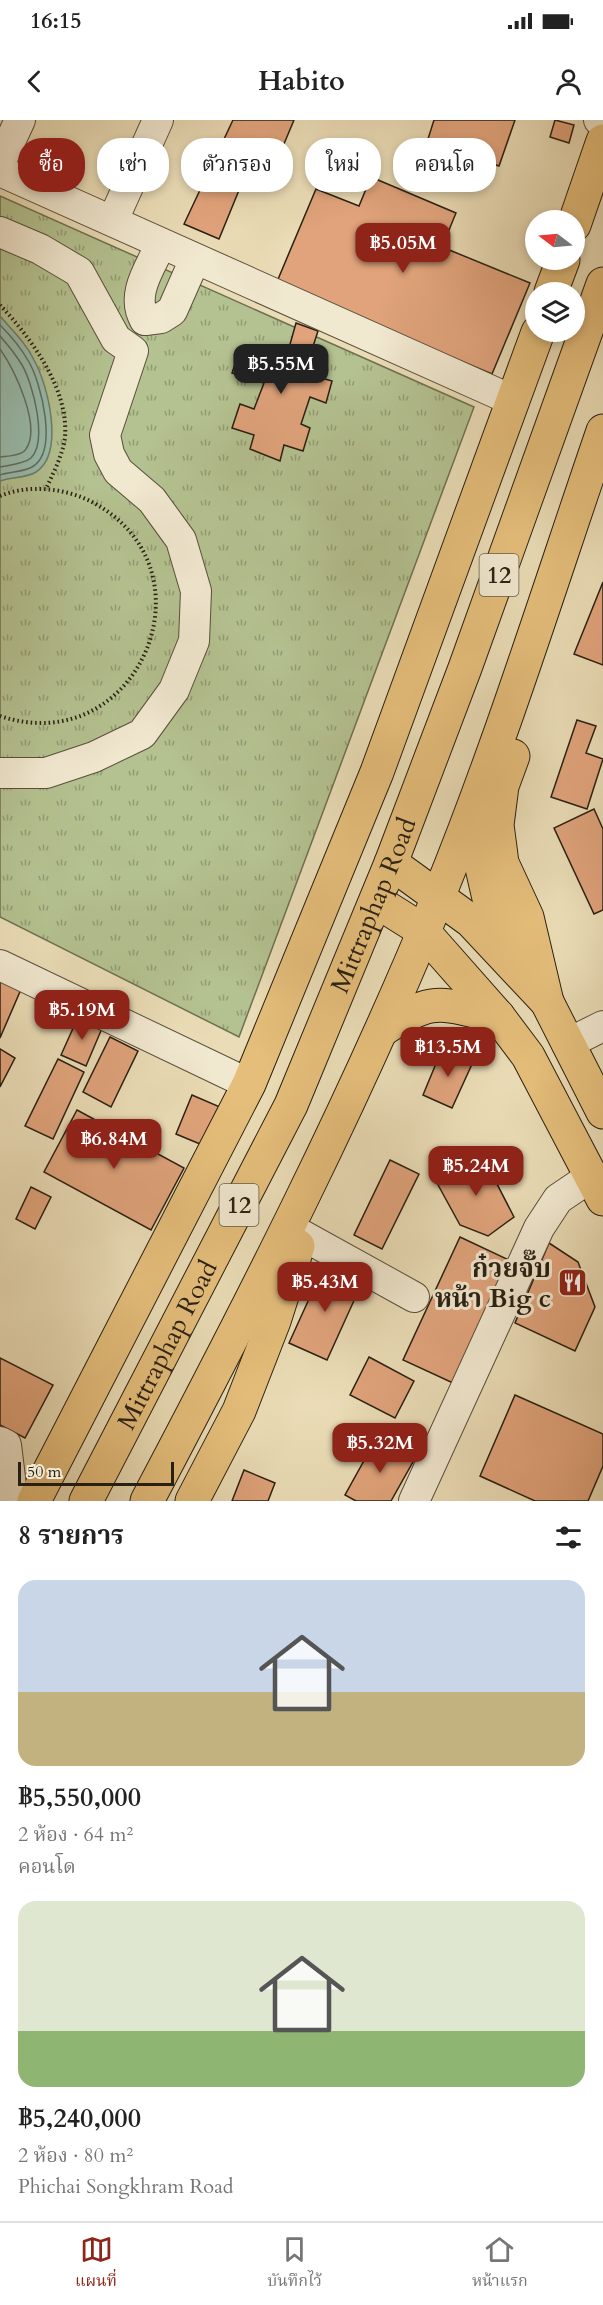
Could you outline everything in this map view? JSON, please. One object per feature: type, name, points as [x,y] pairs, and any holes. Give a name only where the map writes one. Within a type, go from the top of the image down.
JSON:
[{"type":"main road","points":[[579,210],[603,141]]},
{"type":"main road","name":"Mittraphap Road","points":[[86,1501],[291,1105],[391,863],[603,284]]},
{"type":"main road","points":[[22,1497],[249,1084],[377,771],[535,342]]},
{"type":"main road","points":[[480,493],[578,357]]},
{"type":"main road","name":"12","points":[[147,1501],[313,1180],[382,1030],[438,897],[476,798],[603,431]]},
{"type":"main road","points":[[557,563],[603,499]]},
{"type":"main road","points":[[547,1002],[527,917],[502,863],[497,825],[502,786],[603,499]]},
{"type":"main road","points":[[476,798],[480,859],[491,907],[547,1002],[603,1112]]},
{"type":"main road","points":[[391,863],[471,921],[547,1002]]},
{"type":"main road","points":[[376,901],[423,930],[498,1016],[528,1056],[597,1187]]},
{"type":"main road","points":[[382,1030],[425,1005],[443,1004],[498,1016]]},
{"type":"main road","points":[[192,1501],[239,1411],[274,1321],[302,1235],[313,1180]]},
{"type":"main road","points":[[22,1497],[117,1442]]},
{"type":"street","points":[[0,163],[20,120]]},
{"type":"street","points":[[113,220],[158,120]]},
{"type":"street","points":[[0,171],[514,401]]},
{"type":"street","points":[[0,231],[40,249],[79,272],[116,339],[133,351]]},
{"type":"street","points":[[145,320],[138,308],[138,295],[161,244]]},
{"type":"street","points":[[145,320],[161,318],[172,311],[195,259]]},
{"type":"street","points":[[0,773],[46,773],[94,757],[142,734],[174,690],[194,641],[196,591],[181,540],[152,500],[118,471],[109,454],[105,435],[145,320]]},
{"type":"street","points":[[0,965],[249,1084]]},
{"type":"street","points":[[567,1044],[603,1026]]},
{"type":"street","points":[[414,1501],[539,1228],[558,1199],[597,1187]]},
{"type":"street","points":[[302,1235],[414,1297]]},
{"type":"street","points":[[0,1442],[6,1445],[22,1497]]},
{"type":"path","points":[[0,305],[25,331],[41,355],[61,409],[65,437],[46,489]]},
{"type":"path","points":[[0,496],[46,489],[78,494],[111,512],[137,539],[153,574],[157,613],[148,651],[143,660],[128,684],[97,709],[61,723],[22,723],[0,716]]},
{"type":"green space","points":[[0,196],[474,407],[239,1037],[0,917]]},
{"type":"water","points":[[0,316],[27,348],[39,371],[48,401],[52,435],[45,463],[36,472],[0,481]]},
{"type":"building","points":[[233,120],[294,120],[286,138],[225,138]]},
{"type":"building","points":[[434,120],[515,120],[499,166],[496,165],[496,138],[428,138]]},
{"type":"building","points":[[555,120],[574,125],[569,143],[550,137]]},
{"type":"building","points":[[381,181],[393,186],[393,192],[406,192],[456,213],[442,247],[528,282],[525,282],[525,295],[492,374],[276,284],[315,192],[324,192],[359,206],[365,192],[381,192]]},
{"type":"building","points":[[199,192],[238,192],[219,239],[184,224]]},
{"type":"building","points":[[296,323],[318,331],[308,362],[319,364],[315,376],[332,381],[326,403],[310,397],[301,424],[310,428],[303,451],[284,445],[280,461],[250,449],[254,435],[232,428],[240,404],[254,409],[264,383],[232,373],[240,350],[273,361],[276,351],[287,355]]},
{"type":"building","points":[[603,582],[603,665],[574,654]]},
{"type":"building","points":[[577,720],[596,726],[586,753],[603,759],[587,809],[551,797]]},
{"type":"building","points":[[594,809],[603,829],[603,910],[594,914],[554,828]]},
{"type":"building","points":[[0,976],[22,987],[0,1038]]},
{"type":"building","points":[[79,1015],[103,1026],[86,1066],[61,1055]]},
{"type":"building","points":[[110,1037],[138,1051],[111,1107],[83,1092]]},
{"type":"building","points":[[0,1049],[15,1058],[0,1087]]},
{"type":"building","points":[[442,1049],[473,1062],[452,1108],[423,1095]]},
{"type":"building","points":[[58,1059],[84,1072],[53,1139],[25,1126]]},
{"type":"building","points":[[192,1095],[220,1107],[200,1144],[176,1134]]},
{"type":"building","points":[[77,1110],[184,1168],[151,1230],[44,1172]]},
{"type":"building","points":[[481,1153],[514,1217],[488,1236],[460,1225],[437,1183]]},
{"type":"building","points":[[390,1160],[419,1174],[382,1249],[354,1235]]},
{"type":"building","points":[[31,1187],[51,1197],[35,1229],[16,1219]]},
{"type":"building","points":[[460,1237],[509,1260],[453,1383],[403,1360]]},
{"type":"building","points":[[549,1243],[578,1262],[595,1307],[575,1351],[515,1323]]},
{"type":"building","points":[[324,1266],[362,1283],[327,1360],[289,1343]]},
{"type":"building","points":[[369,1357],[414,1381],[395,1418],[350,1395]]},
{"type":"building","points":[[0,1358],[53,1385],[25,1438],[0,1425]]},
{"type":"building","points":[[515,1395],[603,1434],[603,1466],[588,1501],[535,1501],[480,1476]]},
{"type":"building","points":[[376,1439],[414,1460],[391,1501],[356,1501],[345,1495]]},
{"type":"building","points":[[244,1470],[275,1483],[268,1501],[232,1501]]},
{"type":"place","name":"ก๋วยจั๊บ หน้า Big c","points":[[572,1283]]}]
